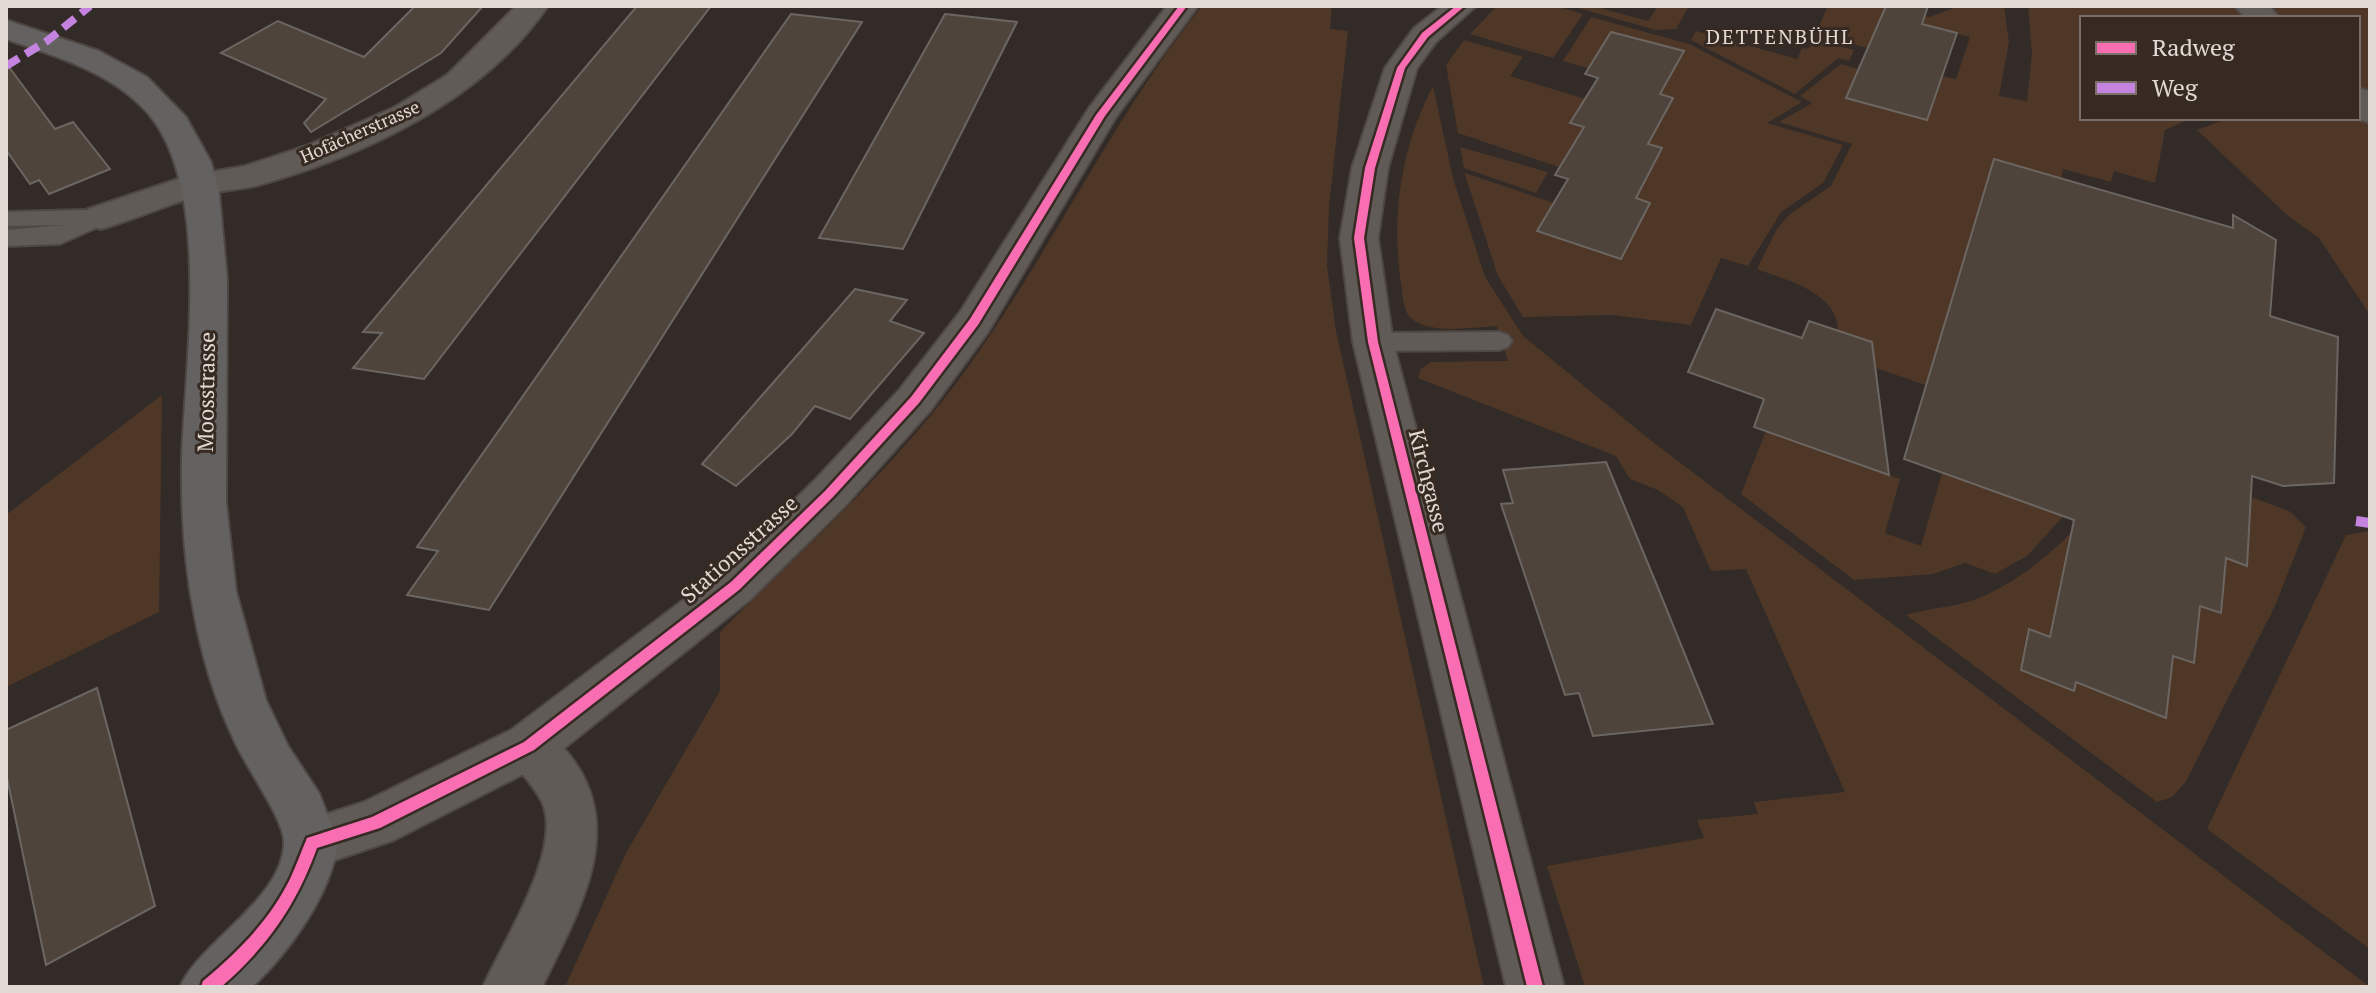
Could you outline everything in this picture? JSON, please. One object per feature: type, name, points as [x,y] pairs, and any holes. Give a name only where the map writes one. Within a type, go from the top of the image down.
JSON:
[{"type":"main road","name":"Moosstrasse","points":[[6,29],[85,54],[121,72],[150,95],[171,118],[184,141],[200,184],[208,267],[203,523],[212,588],[229,670],[270,762],[299,808],[312,843]]},
{"type":"main road","points":[[209,987],[234,966],[275,921],[297,887],[312,843]]},
{"type":"street","name":"Hofächerstrasse","points":[[101,217],[200,184],[250,176],[304,158],[407,114],[459,82],[533,6]]},
{"type":"street","name":"Stationsstrasse","points":[[312,843],[375,823],[529,746],[735,586],[829,494],[915,400],[974,322],[1101,115],[1183,6]]},
{"type":"street","name":"Kirchgasse","points":[[1461,6],[1425,35],[1401,68],[1370,168],[1359,238],[1373,342],[1535,987]]},
{"type":"street","points":[[512,987],[568,864],[572,817],[555,775],[529,746]]},
{"type":"lane","points":[[6,219],[101,217]]},
{"type":"lane","points":[[6,238],[60,236],[101,217]]},
{"type":"lane","points":[[1373,342],[1499,341]]},
{"type":"shaded area","points":[[1202,6],[1332,6],[1330,29],[1348,31],[1329,207],[1327,266],[1336,331],[1484,987],[565,987],[626,853],[720,691],[720,632],[881,472],[941,403],[998,323],[1139,94]]},
{"type":"shaded area","points":[[1497,6],[1555,6],[1583,14],[1553,58],[1470,34]]},
{"type":"shaded area","points":[[1571,6],[1592,6],[1648,21],[1658,6],[1689,6],[1676,29],[1656,30]]},
{"type":"shaded area","points":[[1828,6],[1881,6],[1929,17],[1960,6],[2004,6],[2009,42],[1999,96],[2027,101],[2032,54],[2028,6],[2243,6],[2254,16],[2080,16],[2080,120],[2188,120],[2165,130],[2155,183],[2114,171],[2111,182],[2063,169],[2061,178],[1928,386],[1876,368],[1872,342],[1838,331],[1836,318],[1820,297],[1795,283],[1757,269],[1777,229],[1790,214],[1831,186],[1852,144],[1779,122],[1812,103],[1800,96],[1841,64],[1858,69],[1847,97],[1942,76],[1956,79],[1970,37],[1894,17],[1880,51],[1815,35]]},
{"type":"shaded area","points":[[2259,6],[2370,6],[2370,102],[2360,92],[2360,16],[2270,16]]},
{"type":"shaded area","points":[[1591,17],[1689,44],[1802,102],[1767,123],[1843,145],[1823,183],[1781,212],[1748,266],[1721,258],[1691,325],[1613,315],[1523,317],[1498,276],[1466,178],[1465,173],[1554,203],[1650,203],[1636,198],[1662,149],[1648,144],[1673,98],[1660,94],[1683,52],[1611,32],[1588,68],[1563,61]]},
{"type":"shaded area","points":[[1696,31],[1797,59],[1802,48],[1809,49],[1813,39],[1854,50],[1849,61],[1838,58],[1795,94],[1691,40]]},
{"type":"shaded area","points":[[1464,40],[1523,57],[1510,76],[1585,99],[1571,123],[1583,127],[1559,167],[1458,133],[1446,65]]},
{"type":"shaded area","points":[[1433,86],[1453,178],[1485,277],[1523,336],[1649,439],[2370,987],[1585,987],[1547,866],[1704,838],[1697,820],[1758,814],[1754,802],[1845,792],[1746,569],[1711,571],[1683,507],[1658,490],[1630,479],[1616,456],[1418,378],[1421,369],[1431,362],[1508,361],[1497,326],[1430,327],[1412,319],[1405,308],[1397,233],[1401,182],[1413,133]]},
{"type":"shaded area","points":[[2360,114],[2370,126],[2370,315],[2319,238],[2287,215],[2197,130],[2224,120],[2360,120]]},
{"type":"shaded area","points":[[1460,147],[1548,172],[1536,193],[1464,168]]},
{"type":"shaded area","points":[[162,395],[159,612],[6,687],[6,515]]},
{"type":"shaded area","points":[[1766,431],[1900,479],[1885,533],[1921,546],[1942,473],[2051,512],[2071,508],[2027,556],[1995,574],[1965,563],[1933,574],[1854,580],[1741,494]]},
{"type":"shaded area","points":[[2142,457],[2289,511],[2306,527],[2275,606],[2185,783],[2172,797],[2157,802],[1906,615],[1979,598],[2027,571],[2067,536]]},
{"type":"shaded area","points":[[2370,531],[2370,949],[2207,829],[2346,535]]},
{"type":"building","points":[[415,6],[483,6],[441,53],[311,132],[304,123],[326,99],[221,53],[278,21],[364,57]]},
{"type":"building","points":[[637,6],[711,6],[424,379],[353,368],[382,333],[363,332]]},
{"type":"building","points":[[1886,6],[1928,6],[1922,24],[1957,33],[1927,120],[1846,98]]},
{"type":"building","points":[[791,14],[862,22],[489,610],[407,595],[438,551],[417,547]]},
{"type":"building","points":[[945,14],[1017,22],[903,249],[819,238]]},
{"type":"building","points":[[1611,32],[1684,51],[1660,94],[1673,98],[1648,144],[1662,148],[1636,198],[1650,203],[1621,259],[1537,231],[1568,179],[1555,175],[1584,127],[1570,123],[1598,78],[1585,74]]},
{"type":"building","points":[[6,63],[55,129],[73,122],[110,169],[49,194],[39,180],[30,184],[6,150]]},
{"type":"building","points":[[1994,159],[2233,228],[2233,215],[2276,240],[2270,316],[2338,337],[2334,483],[2283,486],[2252,476],[2247,566],[2226,558],[2221,613],[2200,606],[2194,663],[2173,656],[2166,718],[2076,682],[2074,691],[2021,670],[2029,629],[2050,637],[2074,520],[1904,459]]},
{"type":"building","points":[[855,289],[907,300],[890,321],[924,333],[850,419],[815,406],[792,434],[736,486],[702,464]]},
{"type":"building","points":[[1716,309],[1802,338],[1809,321],[1872,342],[1889,475],[1754,427],[1764,399],[1688,372]]},
{"type":"building","points":[[1606,462],[1713,724],[1593,736],[1579,693],[1565,695],[1501,504],[1513,503],[1503,470]]},
{"type":"building","points":[[97,688],[155,906],[46,965],[6,773],[6,730]]},
{"type":"marked path","points":[[6,66],[47,41],[90,6]]},
{"type":"marked path","points":[[2356,521],[2370,523]]},
{"type":"cycle path","points":[[209,987],[244,955],[272,923],[294,886],[312,843],[375,823],[529,746],[735,586],[829,494],[915,400],[974,322],[1101,115],[1183,6]]},
{"type":"cycle path","points":[[1461,6],[1425,35],[1401,68],[1370,168],[1359,238],[1373,342],[1535,987]]},
{"type":"district","name":"DETTENBÜHL","points":[[1780,37]]}]
